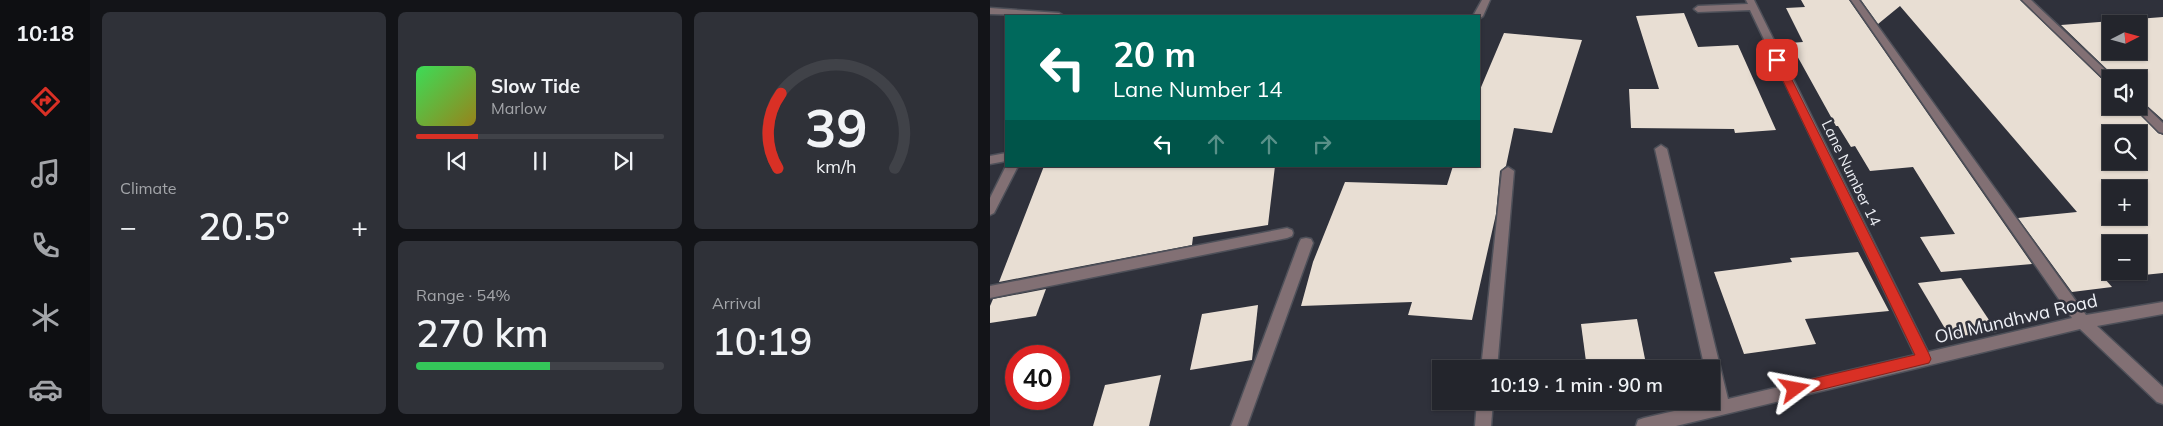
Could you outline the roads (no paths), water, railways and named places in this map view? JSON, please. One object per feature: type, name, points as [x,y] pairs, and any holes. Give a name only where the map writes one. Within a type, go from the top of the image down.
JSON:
[{"type":"street","points":[[1478,15],[1486,0]]},
{"type":"street","points":[[1855,0],[2083,322],[2163,397]]},
{"type":"street","points":[[2026,0],[2102,72]]},
{"type":"street","points":[[1698,9],[1751,4]]},
{"type":"street","name":"Lane Number 14","points":[[1751,4],[1924,359]]},
{"type":"street","points":[[990,11],[1045,15]]},
{"type":"street","points":[[2147,114],[2163,129]]},
{"type":"street","points":[[1662,149],[1722,407]]},
{"type":"street","points":[[990,160],[1005,158]]},
{"type":"street","points":[[990,210],[1012,167]]},
{"type":"street","points":[[1489,360],[1508,171]]},
{"type":"street","points":[[990,292],[1287,234]]},
{"type":"street","points":[[1239,426],[1306,243]]},
{"type":"street","name":"Old Mundhwa Road","points":[[1644,426],[2083,322],[2163,308]]},
{"type":"street","points":[[1483,426],[1484,410]]}]
